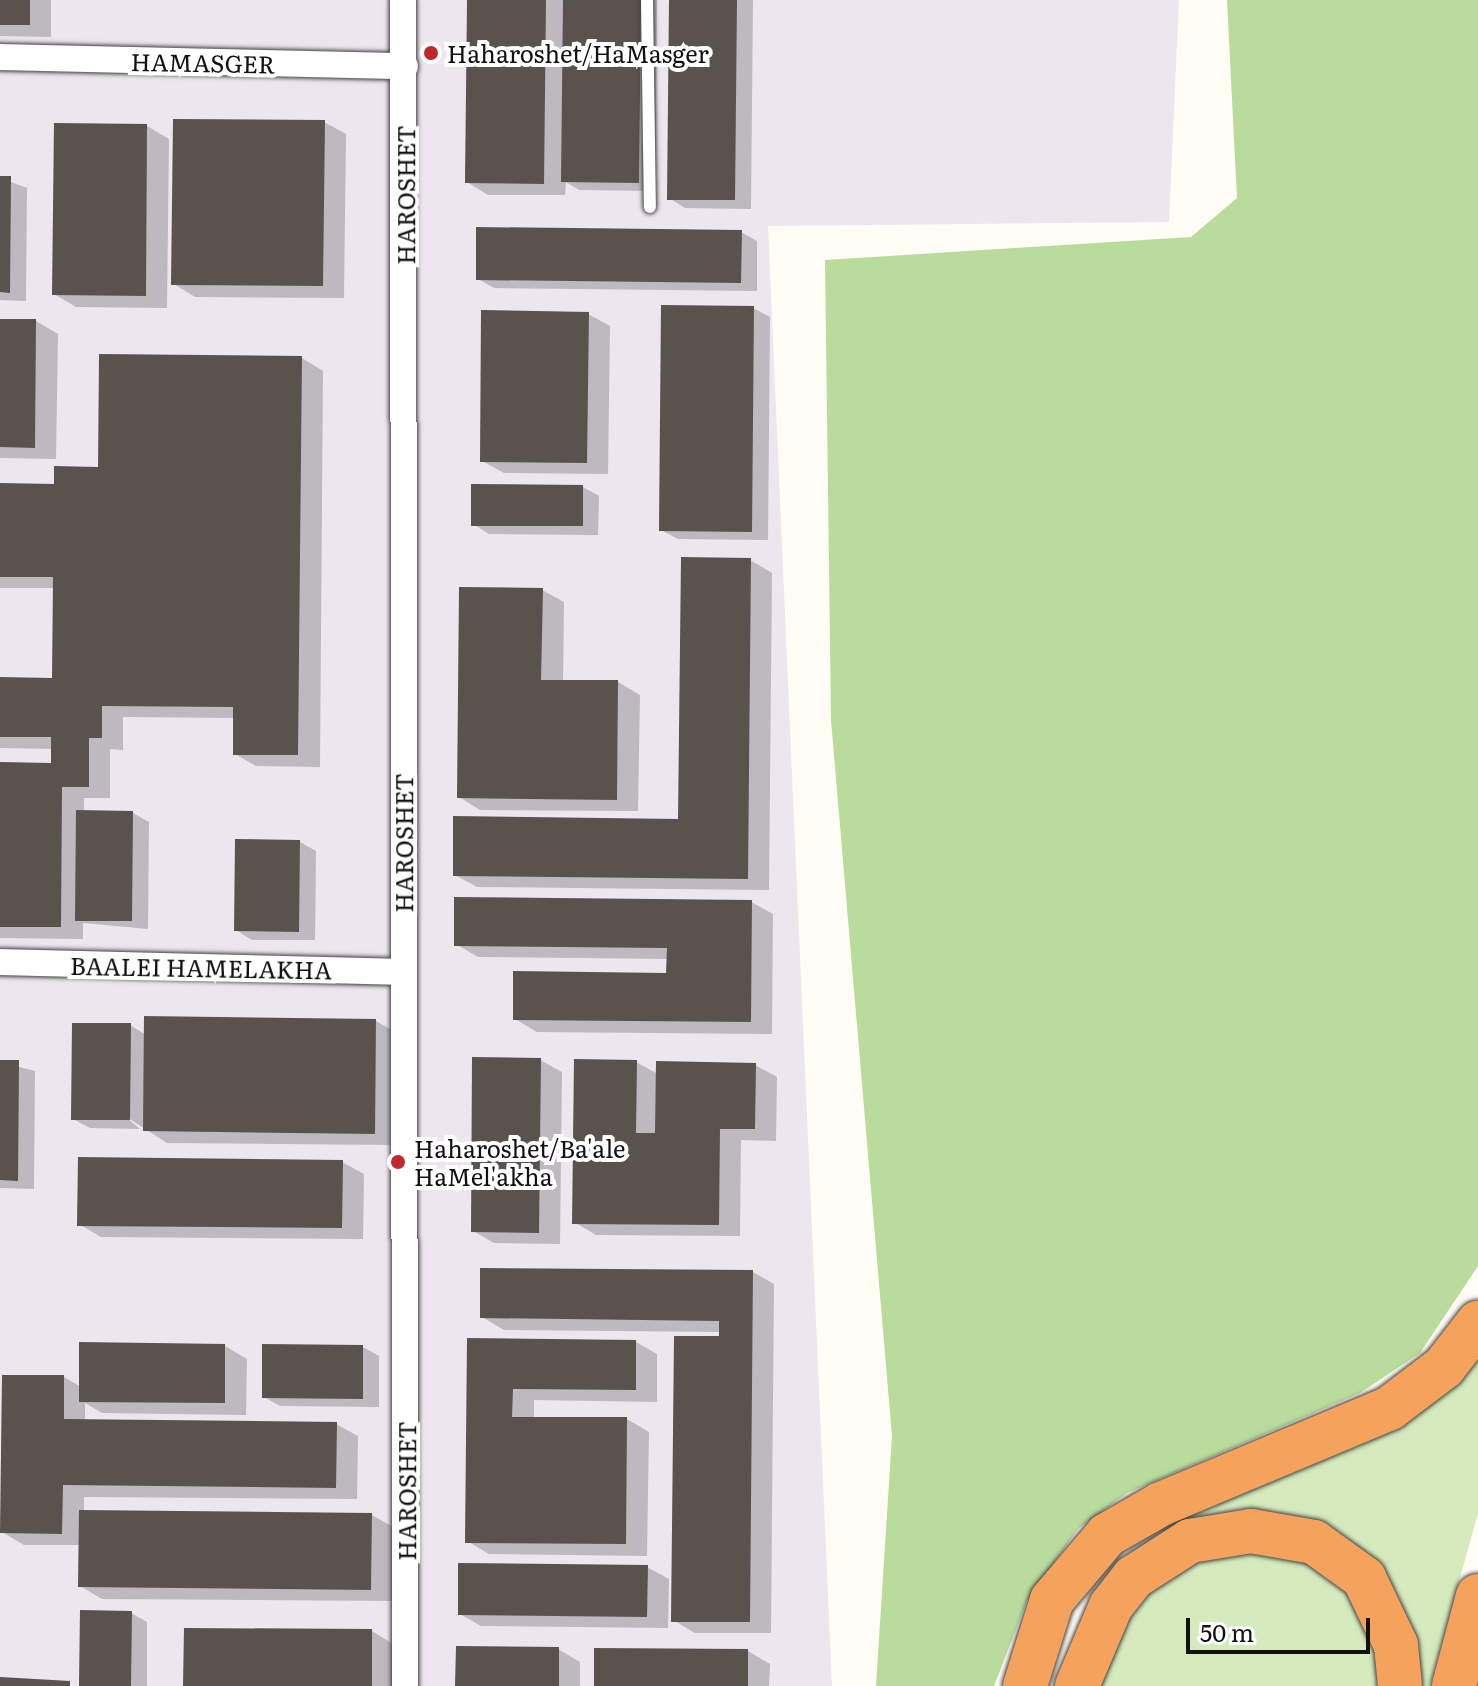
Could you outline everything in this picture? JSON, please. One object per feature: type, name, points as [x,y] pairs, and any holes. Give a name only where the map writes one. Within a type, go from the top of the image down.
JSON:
[{"type":"highway","points":[[1025,1686],[1052,1600],[1107,1535],[1161,1504],[1390,1408],[1444,1367],[1478,1323]]},
{"type":"highway","points":[[1077,1686],[1111,1606],[1134,1577],[1190,1541],[1251,1531],[1314,1542],[1364,1578],[1396,1645],[1400,1686]]},
{"type":"highway","points":[[1454,1686],[1478,1596]]},
{"type":"street","name":"HAROSHET","points":[[403,0],[405,1686]]},
{"type":"street","name":"HAMASGER","points":[[0,57],[405,66]]},
{"type":"street","name":"BAALEI HAMELAKHA","points":[[0,962],[403,972]]},
{"type":"lane","points":[[647,0],[650,207]]},
{"type":"shaded area","points":[[0,0],[1179,0],[1169,222],[768,226],[832,1686],[0,1686]]},
{"type":"green space","points":[[1227,0],[1478,0],[1478,1266],[1420,1353],[1360,1393],[1127,1493],[1078,1529],[1027,1601],[994,1686],[876,1686],[892,1436],[831,720],[825,260],[1191,237],[1237,198]]},
{"type":"green space","points":[[1478,1352],[1478,1513],[1430,1686],[1420,1686],[1382,1578],[1166,1534],[1155,1523]]},
{"type":"green space","points":[[1216,1548],[1308,1558],[1365,1609],[1383,1686],[1098,1686],[1104,1655],[1154,1577]]},
{"type":"building","points":[[0,0],[30,0],[30,25],[0,25]]},
{"type":"building","points":[[467,0],[546,0],[544,184],[465,183]]},
{"type":"building","points":[[563,0],[641,0],[639,183],[561,182]]},
{"type":"building","points":[[669,0],[737,0],[735,200],[667,200]]},
{"type":"building","points":[[173,119],[325,120],[323,286],[171,285]]},
{"type":"building","points":[[54,123],[147,124],[146,296],[52,295]]},
{"type":"building","points":[[0,176],[11,176],[10,293],[0,292]]},
{"type":"building","points":[[476,227],[742,230],[741,283],[476,280]]},
{"type":"building","points":[[661,305],[754,306],[752,532],[659,531]]},
{"type":"building","points":[[481,310],[589,312],[587,463],[480,462]]},
{"type":"building","points":[[0,319],[36,319],[35,448],[0,447]]},
{"type":"building","points":[[99,354],[302,356],[298,755],[233,755],[233,707],[102,706],[102,738],[89,738],[89,787],[62,787],[61,927],[0,927],[0,762],[51,763],[51,737],[0,737],[0,677],[52,678],[53,577],[0,577],[0,483],[54,484],[54,466],[98,467]]},
{"type":"building","points":[[471,484],[583,485],[583,526],[471,526]]},
{"type":"building","points":[[681,557],[751,558],[748,879],[453,876],[453,816],[678,819]]},
{"type":"building","points":[[459,587],[543,588],[541,680],[618,680],[617,800],[457,798]]},
{"type":"building","points":[[76,810],[133,811],[132,921],[75,921]]},
{"type":"building","points":[[235,839],[300,840],[299,932],[234,931]]},
{"type":"building","points":[[454,897],[752,900],[751,1022],[513,1020],[513,971],[666,973],[667,948],[454,946]]},
{"type":"building","points":[[144,1016],[376,1019],[375,1134],[143,1131]]},
{"type":"building","points":[[72,1023],[131,1023],[130,1120],[71,1120]]},
{"type":"building","points":[[472,1057],[541,1058],[539,1233],[471,1232]]},
{"type":"building","points":[[574,1059],[637,1060],[636,1133],[655,1133],[656,1061],[756,1063],[755,1129],[720,1129],[719,1225],[572,1224]]},
{"type":"building","points":[[0,1060],[19,1060],[18,1181],[0,1180]]},
{"type":"building","points":[[78,1157],[343,1160],[342,1228],[77,1226]]},
{"type":"building","points":[[480,1268],[753,1270],[750,1622],[671,1622],[674,1336],[719,1336],[719,1321],[480,1318]]},
{"type":"building","points":[[467,1338],[636,1340],[636,1390],[513,1389],[512,1417],[627,1417],[626,1544],[465,1543]]},
{"type":"building","points":[[79,1342],[225,1344],[225,1403],[79,1402]]},
{"type":"building","points":[[262,1344],[363,1345],[363,1399],[262,1398]]},
{"type":"building","points":[[2,1375],[64,1375],[64,1419],[337,1422],[336,1488],[63,1485],[62,1534],[0,1533]]},
{"type":"building","points":[[79,1510],[372,1513],[371,1590],[78,1587]]},
{"type":"building","points":[[458,1563],[648,1565],[647,1617],[458,1615]]},
{"type":"building","points":[[80,1610],[132,1611],[131,1686],[79,1686]]},
{"type":"building","points":[[184,1628],[372,1629],[372,1686],[183,1686]]},
{"type":"building","points":[[456,1646],[559,1647],[559,1686],[455,1686]]},
{"type":"building","points":[[594,1648],[748,1649],[748,1686],[594,1686]]},
{"type":"building","points":[[0,1677],[70,1681],[70,1686],[0,1686]]},
{"type":"place","name":"Haharoshet/HaMasger","points":[[431,53]]},
{"type":"place","name":"Haharoshet/Ba'ale HaMel'akha","points":[[398,1162]]}]
